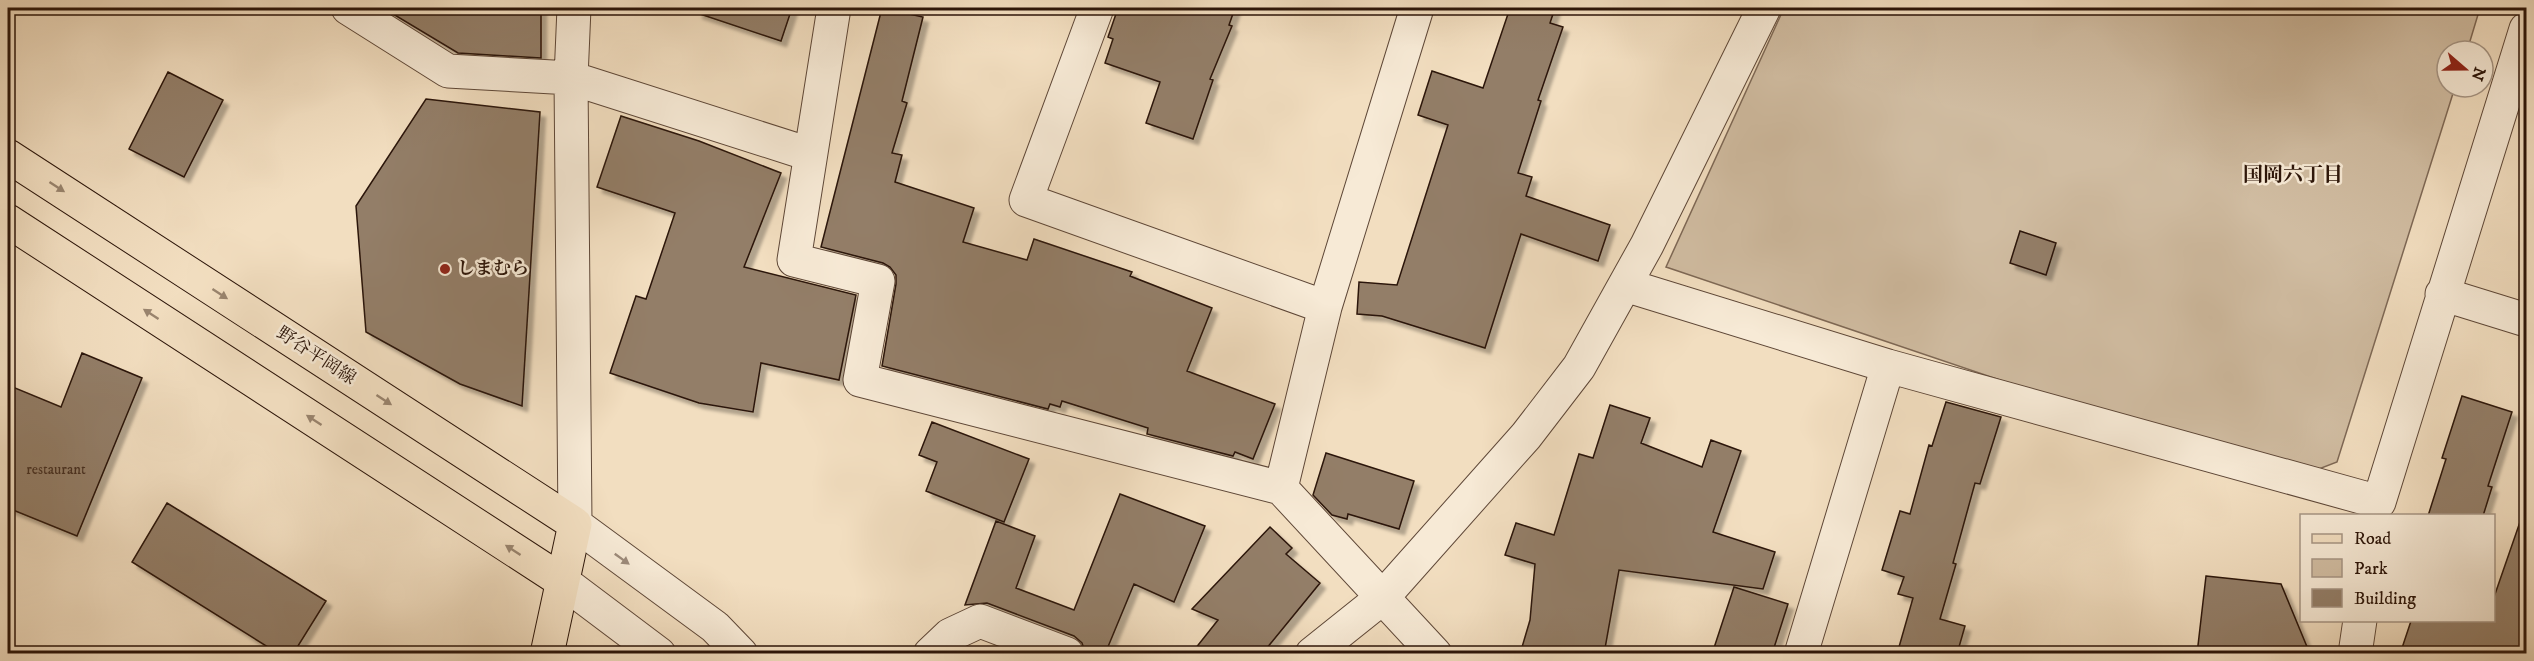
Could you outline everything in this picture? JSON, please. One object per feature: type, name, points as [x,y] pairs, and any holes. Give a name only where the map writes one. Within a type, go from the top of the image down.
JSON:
[{"type":"main road","name":"野谷平岡線","points":[[8,156],[575,524]]},
{"type":"main road","points":[[8,221],[562,581]]},
{"type":"main road","points":[[547,654],[575,524]]},
{"type":"street","points":[[348,8],[448,71],[571,78],[809,154]]},
{"type":"street","points":[[574,8],[571,78],[575,524],[715,627],[741,654]]},
{"type":"street","points":[[834,8],[809,154],[794,260],[878,281],[860,380],[1281,488],[1435,654]]},
{"type":"street","points":[[1097,8],[1026,200],[1325,307]]},
{"type":"street","points":[[1281,488],[1325,307],[1417,8]]},
{"type":"street","points":[[1312,654],[1382,598],[1526,436],[1579,367],[1647,245],[1764,8]]},
{"type":"street","points":[[1625,285],[1888,366],[2378,509],[2442,294],[2526,29]]},
{"type":"street","points":[[2442,294],[2526,320]]},
{"type":"street","points":[[1801,654],[1888,366]]},
{"type":"street","points":[[562,581],[659,654]]},
{"type":"street","points":[[930,654],[950,635],[980,621],[1067,654]]},
{"type":"street","points":[[2355,654],[2360,622]]},
{"type":"green space","points":[[1784,8],[2480,8],[2471,39],[2435,39],[2435,99],[2451,99],[2337,462],[2293,479],[1666,267]]},
{"type":"building","points":[[383,8],[541,8],[541,58],[458,53]]},
{"type":"building","points":[[698,8],[792,8],[781,41],[697,13]]},
{"type":"building","points":[[882,8],[923,17],[902,101],[907,103],[892,153],[902,155],[895,182],[974,208],[963,242],[1027,260],[1034,239],[1132,272],[1130,276],[1212,308],[1187,371],[1275,404],[1253,459],[1235,452],[1233,456],[1147,434],[1148,428],[1062,401],[1060,407],[1050,404],[1048,409],[882,366],[896,275],[890,267],[883,263],[821,247]]},
{"type":"building","points":[[1118,8],[1235,8],[1229,25],[1232,26],[1210,79],[1213,80],[1193,139],[1146,123],[1160,82],[1105,63],[1113,39],[1108,37]]},
{"type":"building","points":[[1510,8],[1555,8],[1550,23],[1563,27],[1538,100],[1541,101],[1518,173],[1532,177],[1526,196],[1610,225],[1598,261],[1521,234],[1485,348],[1382,316],[1357,314],[1359,282],[1397,285],[1448,125],[1418,115],[1432,71],[1483,88]]},
{"type":"building","points":[[168,72],[223,100],[184,177],[129,149]]},
{"type":"building","name":"しまむら","points":[[426,99],[540,112],[522,406],[460,384],[366,332],[356,206]]},
{"type":"building","points":[[621,116],[699,141],[781,173],[744,267],[856,295],[839,380],[761,363],[753,412],[699,403],[610,373],[636,296],[646,299],[675,213],[597,187]]},
{"type":"building","points":[[2020,231],[2056,243],[2046,275],[2010,263]]},
{"type":"building","points":[[82,353],[142,378],[77,536],[8,508],[8,385],[61,407]]},
{"type":"building","points":[[2462,396],[2512,412],[2488,486],[2492,487],[2484,514],[2429,514],[2446,459],[2442,458]]},
{"type":"building","points":[[1946,402],[2001,417],[1980,484],[1975,483],[1940,619],[1965,626],[1957,654],[1897,654],[1913,598],[1898,594],[1904,577],[1882,570],[1900,511],[1910,514],[1929,445],[1932,446]]},
{"type":"building","points":[[1610,405],[1650,418],[1641,443],[1702,467],[1711,440],[1741,451],[1713,532],[1775,552],[1763,589],[1619,570],[1604,654],[1520,654],[1530,620],[1535,564],[1505,555],[1516,523],[1554,535],[1579,454],[1593,458]]},
{"type":"building","points":[[932,422],[1029,459],[1004,522],[926,491],[937,462],[919,455]]},
{"type":"building","points":[[1326,453],[1414,481],[1399,529],[1348,514],[1347,519],[1332,515],[1313,495]]},
{"type":"building","points":[[1120,494],[1205,526],[1174,602],[1134,584],[1105,654],[1085,652],[1082,643],[1074,636],[987,603],[965,605],[996,521],[1035,536],[1016,588],[1074,610]]},
{"type":"building","points":[[167,503],[326,601],[293,654],[279,654],[132,562]]},
{"type":"building","points":[[2521,519],[2526,520],[2526,654],[2400,654],[2411,622],[2495,622],[2495,594]]},
{"type":"building","points":[[1270,527],[1292,548],[1286,554],[1320,583],[1262,654],[1191,654],[1218,620],[1192,609]]},
{"type":"building","points":[[2206,576],[2281,584],[2310,654],[2197,654]]},
{"type":"building","points":[[1734,587],[1788,604],[1772,654],[1712,654]]},
{"type":"place","name":"しまむら","points":[[445,269]]},
{"type":"district","name":"国岡六丁目","points":[[2293,175]]}]
